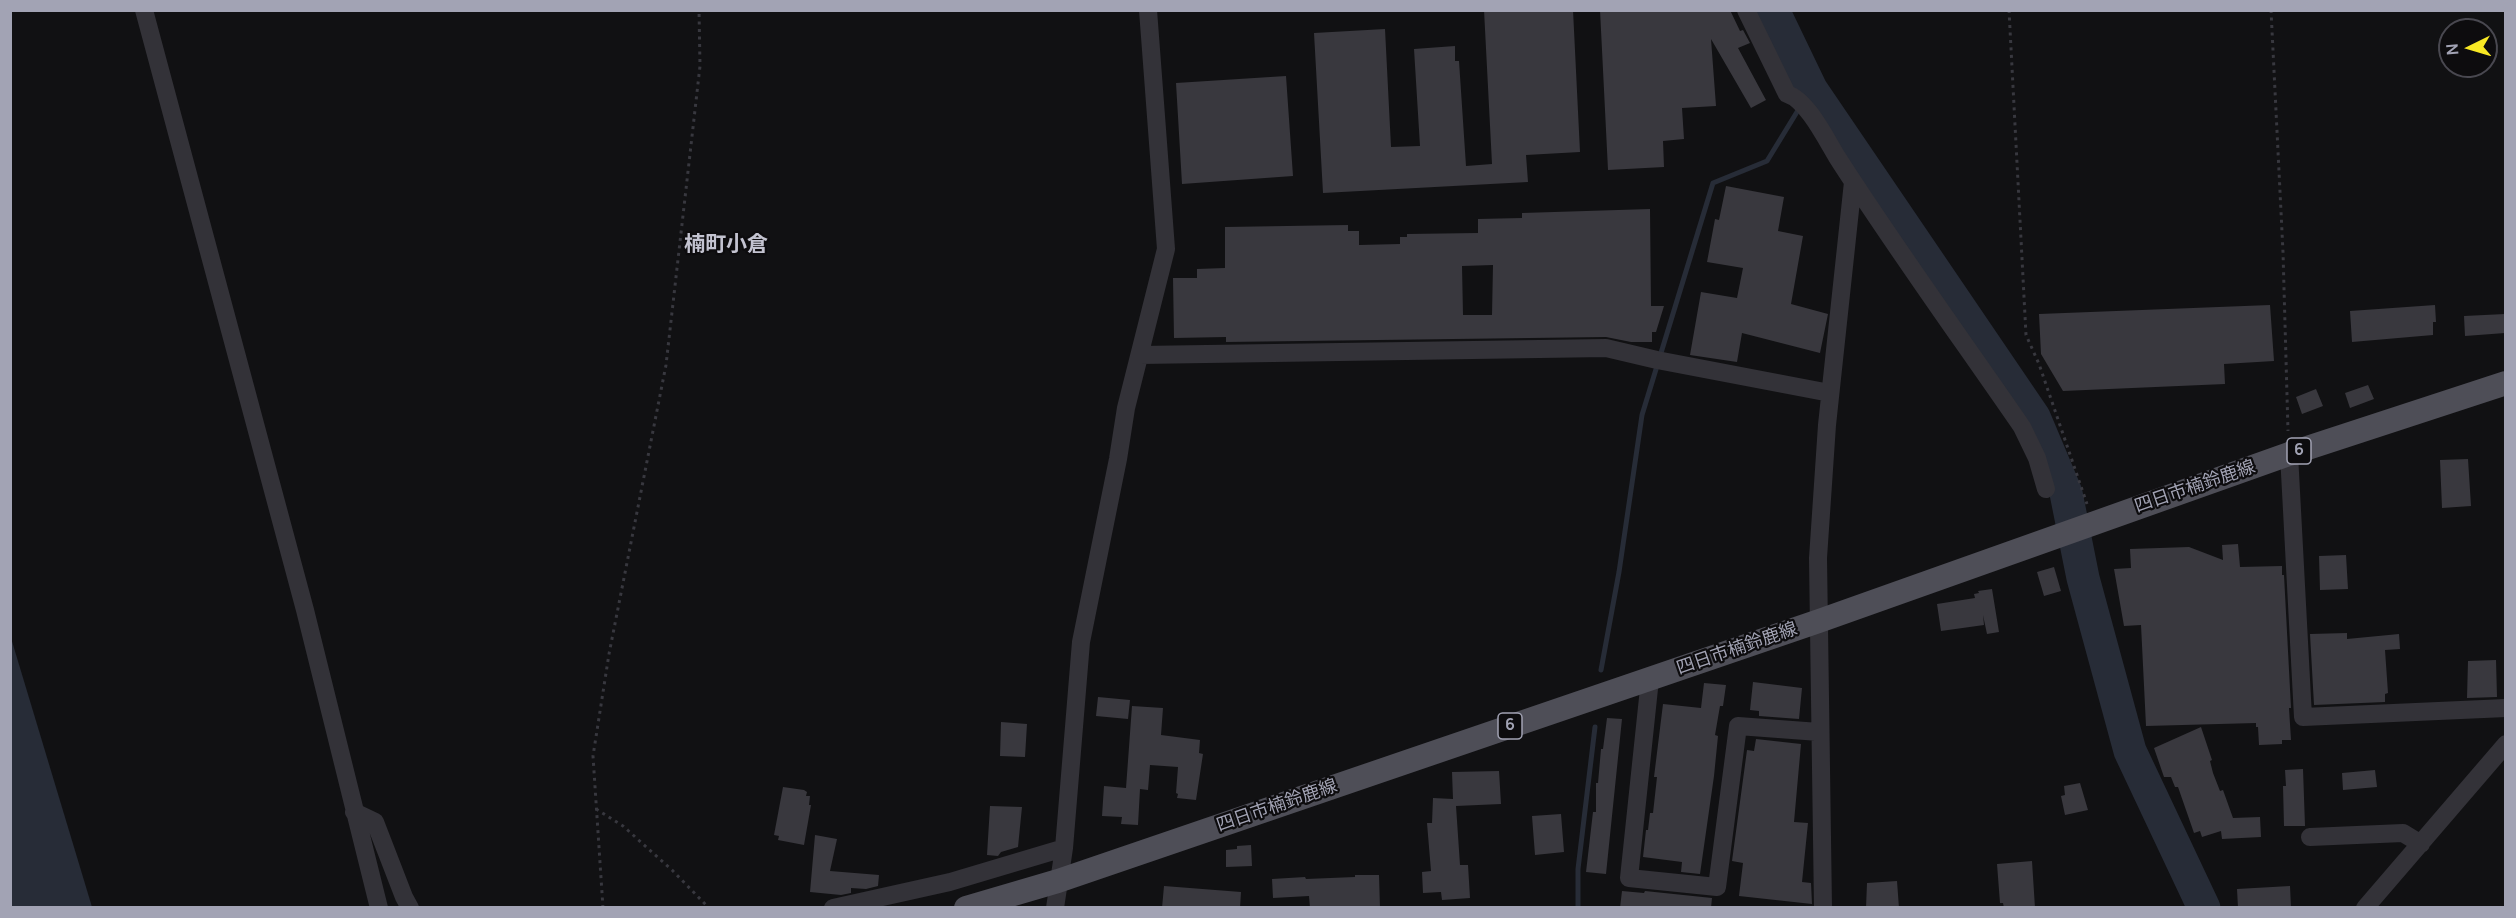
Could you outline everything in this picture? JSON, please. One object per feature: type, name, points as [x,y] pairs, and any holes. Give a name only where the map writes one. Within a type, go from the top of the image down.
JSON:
[{"type":"main road","name":"四日市楠鈴鹿線","points":[[966,908],[1058,881],[1650,679],[2289,454],[2505,382]]},
{"type":"street","points":[[144,10],[305,610],[379,908]]},
{"type":"street","points":[[1055,908],[1064,848],[1081,642],[1126,408],[1166,249],[1148,10]]},
{"type":"street","points":[[1746,10],[1787,94],[1801,104],[2022,426],[2037,458],[2046,489]]},
{"type":"street","points":[[1823,908],[1818,558],[1830,393],[1853,182]]},
{"type":"street","points":[[1140,355],[1606,348],[1830,393]]},
{"type":"street","points":[[2289,454],[2303,717],[2505,708]]},
{"type":"street","points":[[1650,679],[1629,878],[1717,887],[1737,726],[1819,732]]},
{"type":"street","points":[[2365,908],[2505,744]]},
{"type":"street","points":[[2478,778],[2505,770]]},
{"type":"street","points":[[354,812],[375,822],[410,908]]},
{"type":"street","points":[[2310,837],[2403,833],[2421,844]]},
{"type":"street","points":[[833,908],[950,882],[1064,848]]},
{"type":"path","points":[[603,908],[593,756],[609,654],[666,365],[700,66],[699,10]]},
{"type":"path","points":[[2009,10],[2026,335],[2039,364],[2093,523]]},
{"type":"path","points":[[2271,10],[2283,252],[2289,454]]},
{"type":"path","points":[[596,809],[623,826],[672,870],[709,908]]},
{"type":"shaded area","points":[[11,638],[92,907],[11,907]]},
{"type":"building","points":[[1484,10],[1573,10],[1580,152],[1526,155],[1528,182],[1323,193],[1314,33],[1385,29],[1391,147],[1420,146],[1414,49],[1455,46],[1455,61],[1459,61],[1466,166],[1492,164]]},
{"type":"building","points":[[1600,10],[1730,10],[1740,31],[1743,30],[1750,43],[1738,48],[1766,100],[1751,108],[1711,39],[1716,106],[1682,108],[1684,139],[1663,141],[1664,167],[1608,170]]},
{"type":"building","points":[[1286,76],[1293,176],[1182,184],[1176,83]]},
{"type":"building","points":[[1726,186],[1784,197],[1778,231],[1803,236],[1791,304],[1828,314],[1820,353],[1742,333],[1737,362],[1690,355],[1701,292],[1737,298],[1743,268],[1707,262],[1715,219],[1719,220]]},
{"type":"building","points":[[1650,209],[1651,306],[1664,306],[1656,332],[1652,332],[1652,342],[1631,342],[1606,337],[1226,342],[1226,337],[1174,338],[1173,278],[1197,278],[1197,269],[1225,268],[1225,227],[1348,225],[1348,231],[1359,231],[1359,245],[1400,244],[1400,237],[1407,237],[1407,234],[1478,233],[1478,219],[1522,218],[1522,213]],"holes":[[[1493,265],[1492,315],[1463,315],[1462,266]]]},
{"type":"building","points":[[2270,305],[2274,361],[2224,364],[2225,384],[2063,391],[2041,354],[2039,314]]},
{"type":"building","points":[[2435,305],[2436,322],[2433,322],[2433,335],[2352,342],[2350,311]]},
{"type":"building","points":[[2505,314],[2505,333],[2465,336],[2464,316]]},
{"type":"building","points":[[2368,385],[2374,399],[2350,408],[2345,393]]},
{"type":"building","points":[[2316,389],[2323,406],[2302,414],[2296,397]]},
{"type":"building","points":[[2468,459],[2471,506],[2442,508],[2440,460]]},
{"type":"building","points":[[2238,544],[2240,567],[2282,566],[2282,575],[2284,575],[2291,740],[2282,740],[2282,744],[2259,745],[2256,723],[2146,726],[2141,625],[2124,626],[2114,569],[2131,568],[2130,549],[2189,547],[2223,560],[2222,545]]},
{"type":"building","points":[[2346,555],[2348,589],[2320,590],[2319,556]]},
{"type":"building","points":[[2054,567],[2061,591],[2044,596],[2037,572]]},
{"type":"building","points":[[1992,589],[1999,632],[1987,634],[1983,615],[1984,625],[1941,631],[1937,604],[1975,598],[1974,594],[1979,593],[1978,591]]},
{"type":"building","points":[[2347,633],[2347,639],[2399,634],[2400,649],[2385,650],[2388,693],[2385,694],[2385,702],[2314,705],[2310,634]]},
{"type":"building","points":[[2496,660],[2497,697],[2467,698],[2468,661]]},
{"type":"building","points":[[1753,682],[1802,688],[1799,719],[1759,716],[1759,711],[1750,710]]},
{"type":"building","points":[[1704,683],[1726,685],[1715,735],[1718,736],[1714,776],[1700,874],[1681,872],[1682,862],[1643,857],[1646,830],[1648,830],[1650,813],[1653,813],[1657,777],[1654,777],[1663,704],[1701,708]]},
{"type":"building","points":[[1098,697],[1130,700],[1128,719],[1096,716]]},
{"type":"building","points":[[1132,706],[1163,708],[1161,735],[1200,740],[1199,753],[1203,754],[1196,800],[1177,798],[1178,767],[1150,765],[1148,790],[1140,789],[1138,825],[1121,824],[1122,817],[1102,816],[1104,786],[1126,788]]},
{"type":"building","points":[[1607,718],[1622,719],[1606,874],[1586,872],[1593,812],[1596,812],[1596,783],[1598,783]]},
{"type":"building","points":[[1001,722],[1027,724],[1025,757],[1000,756]]},
{"type":"building","points":[[2201,727],[2212,760],[2210,761],[2213,773],[2220,791],[2223,790],[2233,818],[2260,817],[2261,837],[2222,839],[2221,831],[2202,837],[2200,831],[2194,833],[2178,787],[2175,787],[2171,777],[2164,777],[2154,748]]},
{"type":"building","points":[[1756,739],[1801,744],[1794,822],[1808,823],[1802,882],[1811,883],[1812,904],[1739,896],[1743,863],[1732,861],[1747,750],[1754,751]]},
{"type":"building","points":[[2303,769],[2305,826],[2284,826],[2285,770]]},
{"type":"building","points":[[2375,770],[2377,787],[2343,790],[2342,773]]},
{"type":"building","points":[[1499,771],[1501,804],[1456,806],[1460,865],[1468,865],[1470,898],[1442,900],[1441,892],[1423,893],[1422,872],[1431,871],[1427,823],[1432,823],[1433,798],[1453,799],[1452,772]]},
{"type":"building","points":[[2080,783],[2088,810],[2065,815],[2061,796],[2065,795],[2064,786]]},
{"type":"building","points":[[783,787],[804,790],[807,792],[806,796],[810,796],[809,805],[811,805],[804,845],[778,840],[779,836],[774,835]]},
{"type":"building","points":[[990,806],[1022,807],[1018,847],[1001,852],[998,856],[987,855]]},
{"type":"building","points":[[1561,814],[1564,852],[1535,855],[1532,816]]},
{"type":"building","points":[[815,835],[837,839],[830,871],[879,875],[878,886],[866,889],[851,888],[851,893],[841,895],[810,892]]},
{"type":"building","points":[[1251,845],[1252,866],[1226,867],[1226,850]]},
{"type":"building","points":[[2032,861],[2035,908],[2004,908],[2003,903],[2000,903],[1997,864]]},
{"type":"building","points":[[1355,875],[1379,875],[1380,908],[1310,908],[1309,896],[1273,898],[1272,879],[1355,877]]},
{"type":"building","points":[[1897,881],[1899,908],[1866,908],[1867,883]]},
{"type":"building","points":[[1164,886],[1241,892],[1240,908],[1162,908]]},
{"type":"building","points":[[2290,886],[2291,908],[2238,908],[2237,889]]},
{"type":"building","points":[[1622,891],[1712,898],[1711,908],[1620,908]]},
{"type":"waterway","points":[[1773,10],[1811,89],[2034,417],[2066,493],[2083,578],[2130,751],[2204,908]]},
{"type":"waterway","points":[[1601,670],[1619,572],[1642,415],[1713,183],[1767,161],[1811,89]]},
{"type":"waterway","points":[[1578,908],[1578,869],[1595,727]]},
{"type":"district","name":"楠町小倉","points":[[726,245]]}]
